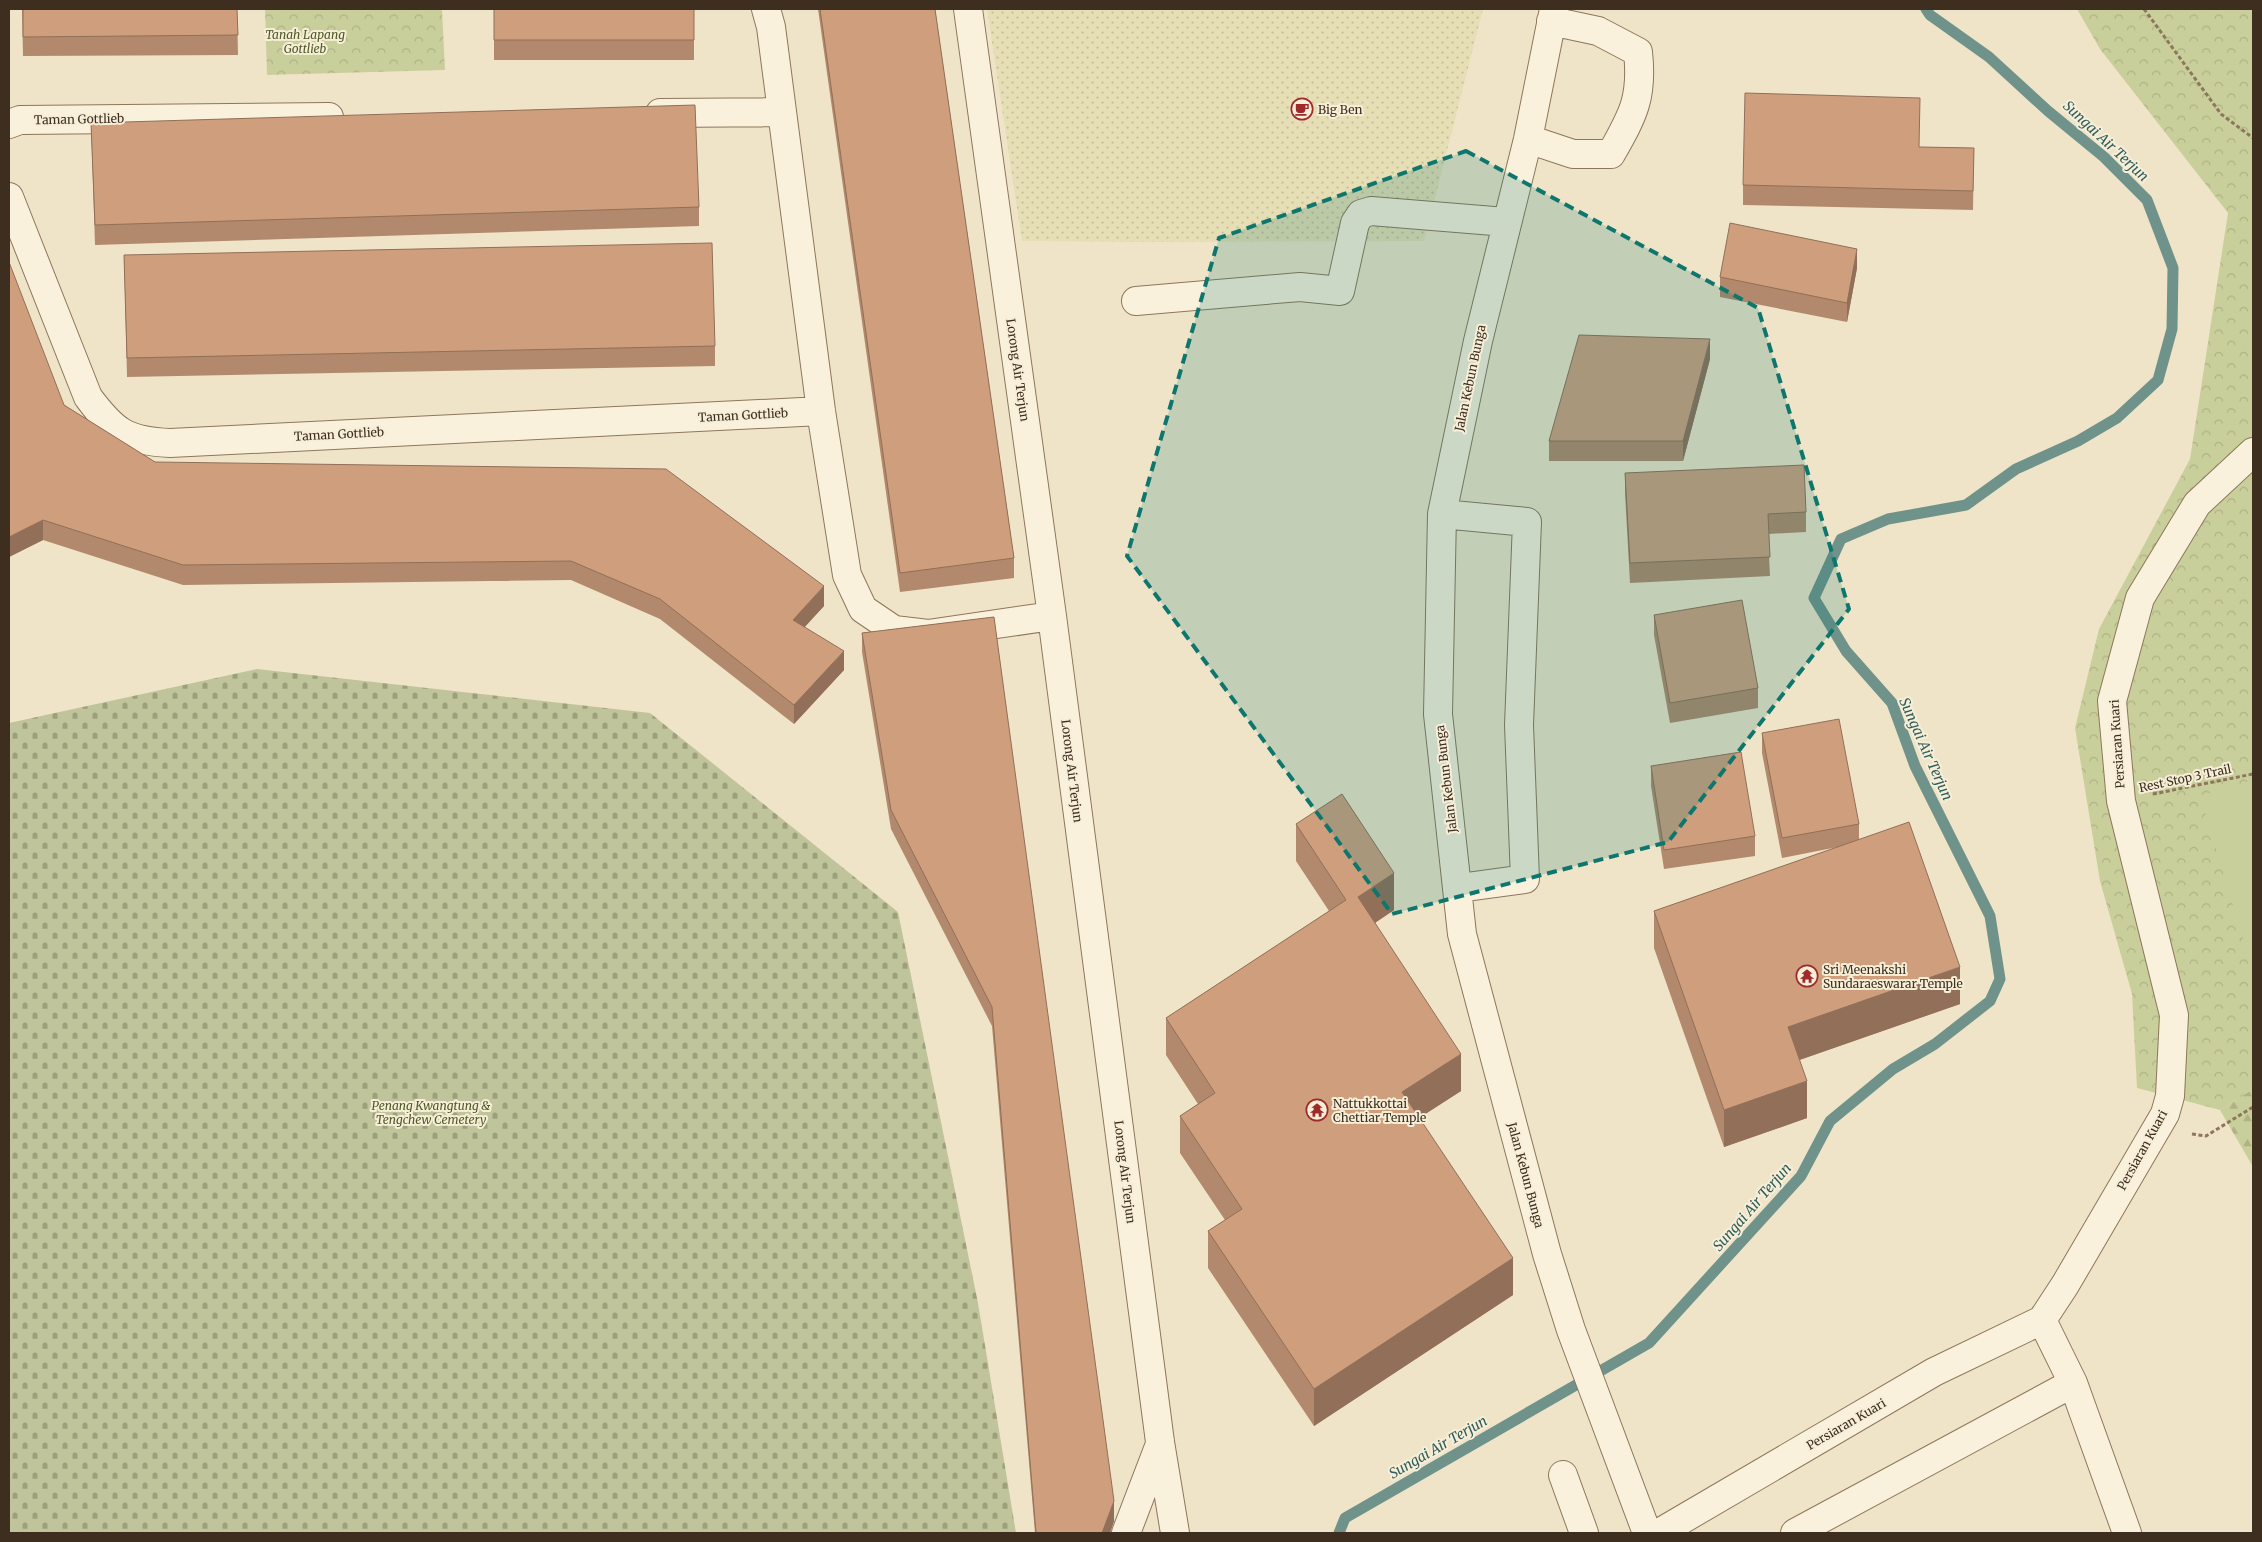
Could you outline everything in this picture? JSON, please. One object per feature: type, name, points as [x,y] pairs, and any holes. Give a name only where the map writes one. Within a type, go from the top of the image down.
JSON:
[{"type":"street","points":[[766,9],[771,27],[780,112],[821,411],[847,575],[863,609],[894,630],[928,634],[1052,616]]},
{"type":"street","name":"Lorong Air Terjun","points":[[968,9],[1052,616],[1160,1442],[1175,1533]]},
{"type":"street","points":[[1528,139],[1573,154],[1611,154],[1633,116],[1640,77],[1638,52],[1598,31],[1553,15]]},
{"type":"street","name":"Jalan Kebun Bunga","points":[[1553,15],[1528,139],[1478,341],[1442,514],[1438,714],[1459,888],[1462,934],[1474,982],[1547,1254],[1571,1330],[1647,1533]]},
{"type":"street","points":[[632,114],[780,112]]},
{"type":"street","name":"Taman Gottlieb","points":[[9,124],[20,120],[356,117]]},
{"type":"street","name":"Taman Gottlieb","points":[[9,197],[88,397],[104,418],[118,431],[143,442],[180,442],[821,411]]},
{"type":"street","points":[[1136,301],[1300,287],[1340,291],[1355,222],[1361,214],[1371,211],[1506,222]]},
{"type":"street","name":"Persiaran Kuari","points":[[1659,1533],[1934,1372],[2042,1320],[2066,1285],[2164,1114],[2170,1096],[2174,1015],[2121,800],[2112,701],[2140,598],[2197,504],[2253,452]]},
{"type":"street","points":[[1442,514],[1527,522],[1519,726],[1525,879],[1459,888]]},
{"type":"street","points":[[2042,1320],[2073,1383],[2127,1533]]},
{"type":"street","points":[[1795,1533],[2073,1383]]},
{"type":"street","points":[[1126,1533],[1160,1442]]},
{"type":"street","points":[[1563,1475],[1584,1533]]},
{"type":"path","points":[[2144,9],[2221,114],[2253,138]]},
{"type":"path","name":"Rest Stop 3 Trail","points":[[2121,800],[2253,774]]},
{"type":"path","points":[[2164,1114],[2182,1133],[2206,1136],[2253,1107]]},
{"type":"highlighted area","points":[[1466,151],[1758,308],[1849,609],[1668,842],[1392,914],[1127,556],[1219,238]]},
{"type":"shaded area","points":[[987,9],[1483,9],[1424,241],[1145,242],[1022,241]]},
{"type":"green space","name":"Tanah Lapang Gottlieb","points":[[265,9],[442,9],[445,70],[267,75]]},
{"type":"green space","points":[[2077,9],[2253,9],[2253,1089],[2220,1110],[2137,1088],[2132,994],[2100,881],[2075,728],[2099,629],[2190,459],[2228,213],[2100,49]]},
{"type":"green space","name":"Penang Kwangtung & Tengchew Cemetery","points":[[257,669],[650,713],[898,912],[978,1303],[1016,1533],[9,1533],[9,723]]},
{"type":"green space","points":[[2253,780],[2253,971],[2200,796]]},
{"type":"green space","points":[[2253,1089],[2253,1167],[2220,1110]]},
{"type":"building","points":[[23,9],[237,9],[238,35],[23,37]]},
{"type":"building","points":[[494,9],[694,9],[694,40],[494,40]]},
{"type":"building","points":[[820,9],[935,9],[1014,558],[900,573]]},
{"type":"building","points":[[1745,93],[1920,98],[1919,147],[1974,148],[1973,191],[1743,185]]},
{"type":"building","points":[[695,105],[699,207],[95,225],[91,123]]},
{"type":"building","points":[[1730,223],[1857,249],[1847,303],[1720,277]]},
{"type":"building","points":[[712,243],[715,346],[127,358],[124,255]]},
{"type":"building","points":[[9,262],[64,405],[155,462],[666,469],[824,586],[793,620],[844,651],[794,705],[660,599],[571,561],[183,565],[43,520],[9,537]]},
{"type":"building","points":[[1579,335],[1710,339],[1683,441],[1549,441]]},
{"type":"building","points":[[1804,465],[1806,512],[1768,514],[1770,557],[1630,563],[1625,473]]},
{"type":"building","points":[[1742,600],[1758,688],[1670,703],[1654,615]]},
{"type":"building","points":[[994,617],[1114,1501],[1102,1533],[1036,1533],[992,1007],[891,810],[862,633]]},
{"type":"building","points":[[1839,719],[1859,824],[1782,838],[1762,733]]},
{"type":"building","points":[[1741,752],[1755,836],[1664,850],[1651,766]]},
{"type":"building","name":"Nattukkottai Chettiar Temple","points":[[1342,794],[1394,873],[1358,897],[1461,1054],[1402,1092],[1513,1258],[1314,1389],[1208,1231],[1242,1209],[1180,1116],[1215,1093],[1166,1018],[1346,900],[1296,824]]},
{"type":"building","name":"Sri Meenakshi Sundaraeswarar Temple","points":[[1909,822],[1960,967],[1788,1027],[1807,1081],[1724,1110],[1654,911]]},
{"type":"waterway","name":"Sungai Air Terjun","points":[[1339,1533],[1345,1518],[1649,1343],[1801,1176],[1830,1121],[1893,1069],[1935,1044],[1990,1001],[2000,979],[1990,916],[1915,766],[1892,703],[1846,651],[1814,598],[1841,539],[1888,519],[1966,505],[2016,469],[2078,441],[2117,418],[2158,380],[2172,329],[2173,268],[2147,200],[2104,157],[2048,111],[1989,57],[1930,15],[1926,9]]},
{"type":"place","name":"Big Ben","points":[[1302,109]]},
{"type":"place","name":"Sri Meenakshi Sundaraeswarar Temple","points":[[1807,976]]},
{"type":"place","name":"Nattukkottai Chettiar Temple","points":[[1317,1110]]}]
